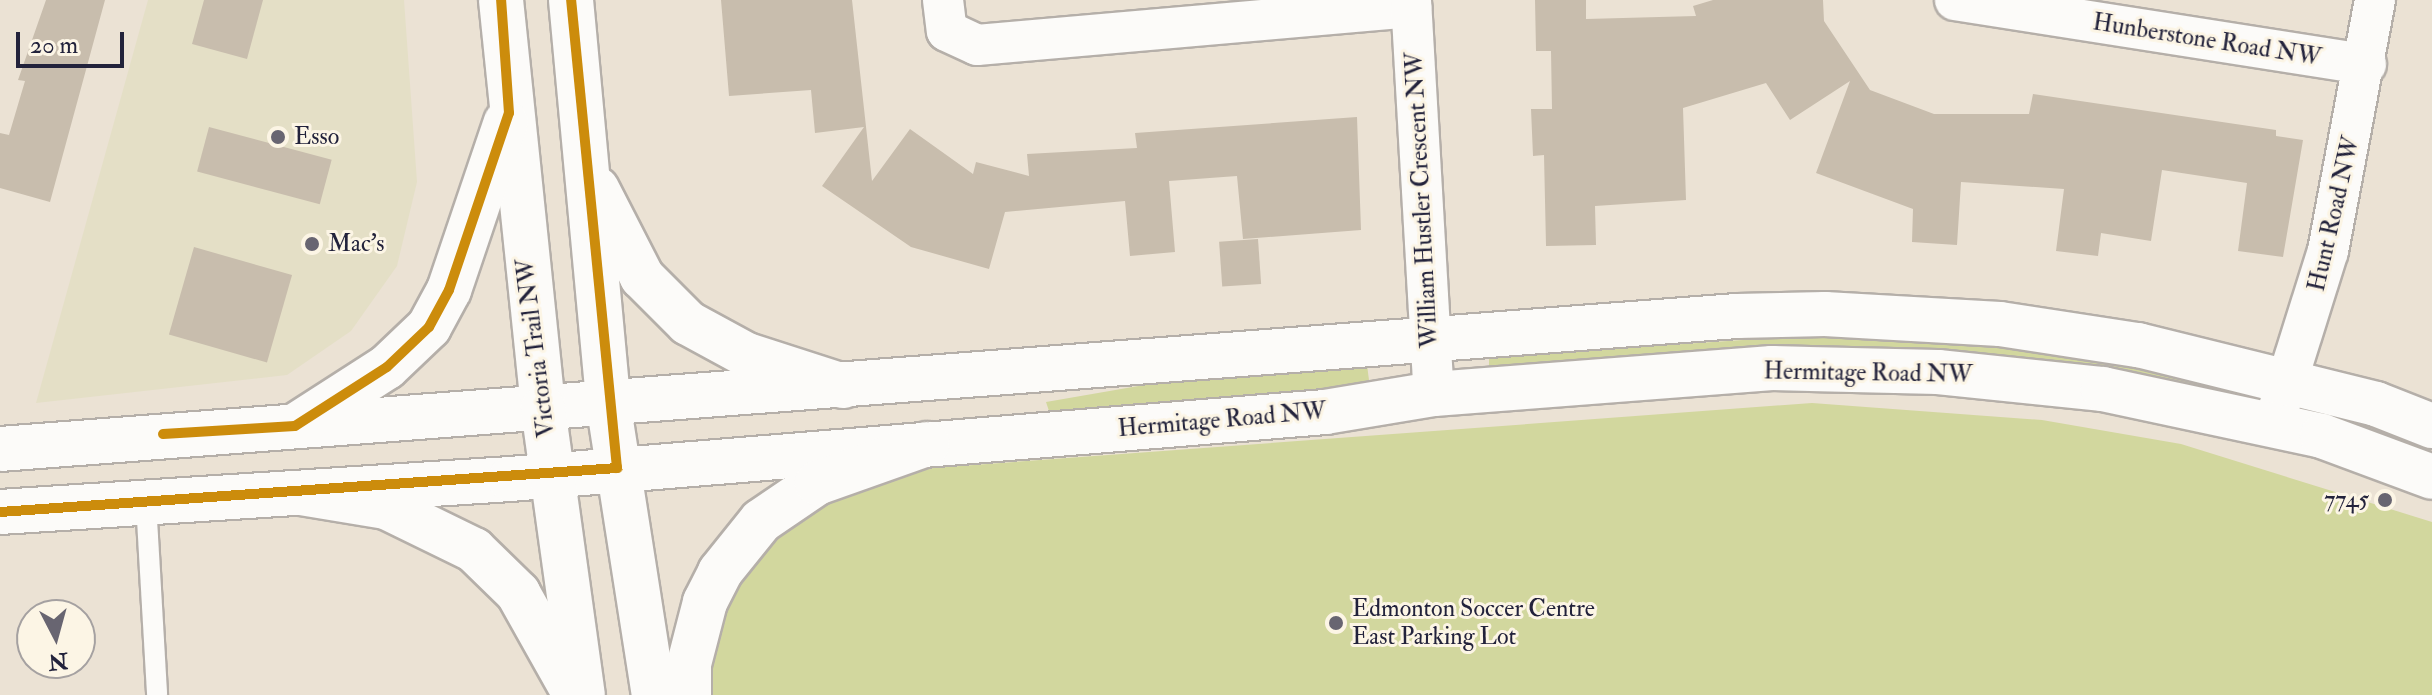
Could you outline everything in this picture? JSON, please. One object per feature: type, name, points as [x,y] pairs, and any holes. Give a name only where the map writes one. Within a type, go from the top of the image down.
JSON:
[{"type":"street","name":"Victoria Trail NW","points":[[501,0],[509,113],[543,408],[583,695]]},
{"type":"street","points":[[571,0],[583,162],[608,402],[654,695]]},
{"type":"street","name":"William Hustler Crescent NW","points":[[943,0],[947,31],[977,45],[1411,4],[1434,394]]},
{"type":"street","name":"Hunberstone Road NW","points":[[1955,0],[2366,64]]},
{"type":"street","name":"Hunt Road NW","points":[[2274,423],[2328,251],[2366,64],[2375,0]]},
{"type":"street","points":[[295,426],[387,367],[429,327],[449,290],[509,113]]},
{"type":"street","points":[[583,162],[625,249],[671,309],[716,342],[843,386]]},
{"type":"street","points":[[0,449],[1737,316],[1913,316],[2124,342],[2376,404],[2432,426]]},
{"type":"street","name":"Hermitage Road NW","points":[[0,512],[552,475],[1325,412],[1434,394],[1772,368],[1855,368],[2103,389],[2274,423],[2432,477]]},
{"type":"street","points":[[689,695],[689,664],[705,602],[720,572],[761,521],[817,483],[927,444]]},
{"type":"street","points":[[301,493],[386,507],[474,550],[518,593],[576,695]]},
{"type":"lane","points":[[146,502],[157,695]]},
{"type":"shaded area","points":[[148,0],[404,0],[417,182],[397,266],[351,331],[287,375],[36,403]]},
{"type":"green space","points":[[1816,335],[1980,341],[2230,382],[2229,397],[1489,372],[1489,357]]},
{"type":"green space","points":[[1367,365],[1369,380],[1342,389],[1050,414],[1046,402],[1150,384]]},
{"type":"green space","points":[[1812,403],[2042,420],[2181,444],[2432,522],[2432,695],[707,695],[715,641],[739,584],[785,525],[828,499],[870,483],[933,468]]},
{"type":"building","points":[[46,0],[105,0],[50,202],[0,188],[0,133],[9,135],[25,81],[18,80]]},
{"type":"building","points":[[204,0],[263,0],[247,59],[192,44]]},
{"type":"building","points":[[721,0],[852,0],[872,181],[910,129],[973,174],[976,162],[1029,176],[1027,154],[1137,148],[1135,133],[1357,117],[1361,230],[1243,239],[1237,176],[1169,181],[1175,252],[1130,256],[1125,201],[1005,212],[989,269],[911,247],[822,186],[864,127],[815,133],[811,90],[729,96]]},
{"type":"building","points":[[1535,0],[1586,0],[1586,19],[1696,16],[1693,6],[1713,0],[1823,0],[1824,21],[1870,90],[1934,114],[2029,114],[2033,94],[2276,130],[2276,136],[2303,140],[2283,257],[2238,251],[2247,183],[2162,170],[2151,241],[2101,233],[2098,256],[2056,251],[2064,189],[1961,182],[1957,245],[1912,242],[1913,209],[1816,173],[1850,81],[1790,120],[1766,83],[1683,108],[1686,200],[1595,206],[1596,245],[1546,246],[1544,155],[1533,156],[1531,109],[1552,109],[1551,51],[1536,51]]},
{"type":"building","points":[[209,127],[332,160],[320,204],[197,171]]},
{"type":"building","points":[[1258,239],[1261,284],[1222,287],[1219,242]]},
{"type":"building","points":[[194,247],[292,275],[267,363],[169,334]]},
{"type":"transit line","points":[[163,434],[295,426],[387,367],[429,327],[449,290],[509,113],[501,0]]},
{"type":"transit line","points":[[0,512],[617,468],[571,0]]},
{"type":"place","name":"Esso","points":[[278,137]]},
{"type":"place","name":"Mac's","points":[[312,244]]},
{"type":"place","name":"7745","points":[[2385,500]]},
{"type":"place","name":"Edmonton Soccer Centre East Parking Lot","points":[[1336,623]]}]
